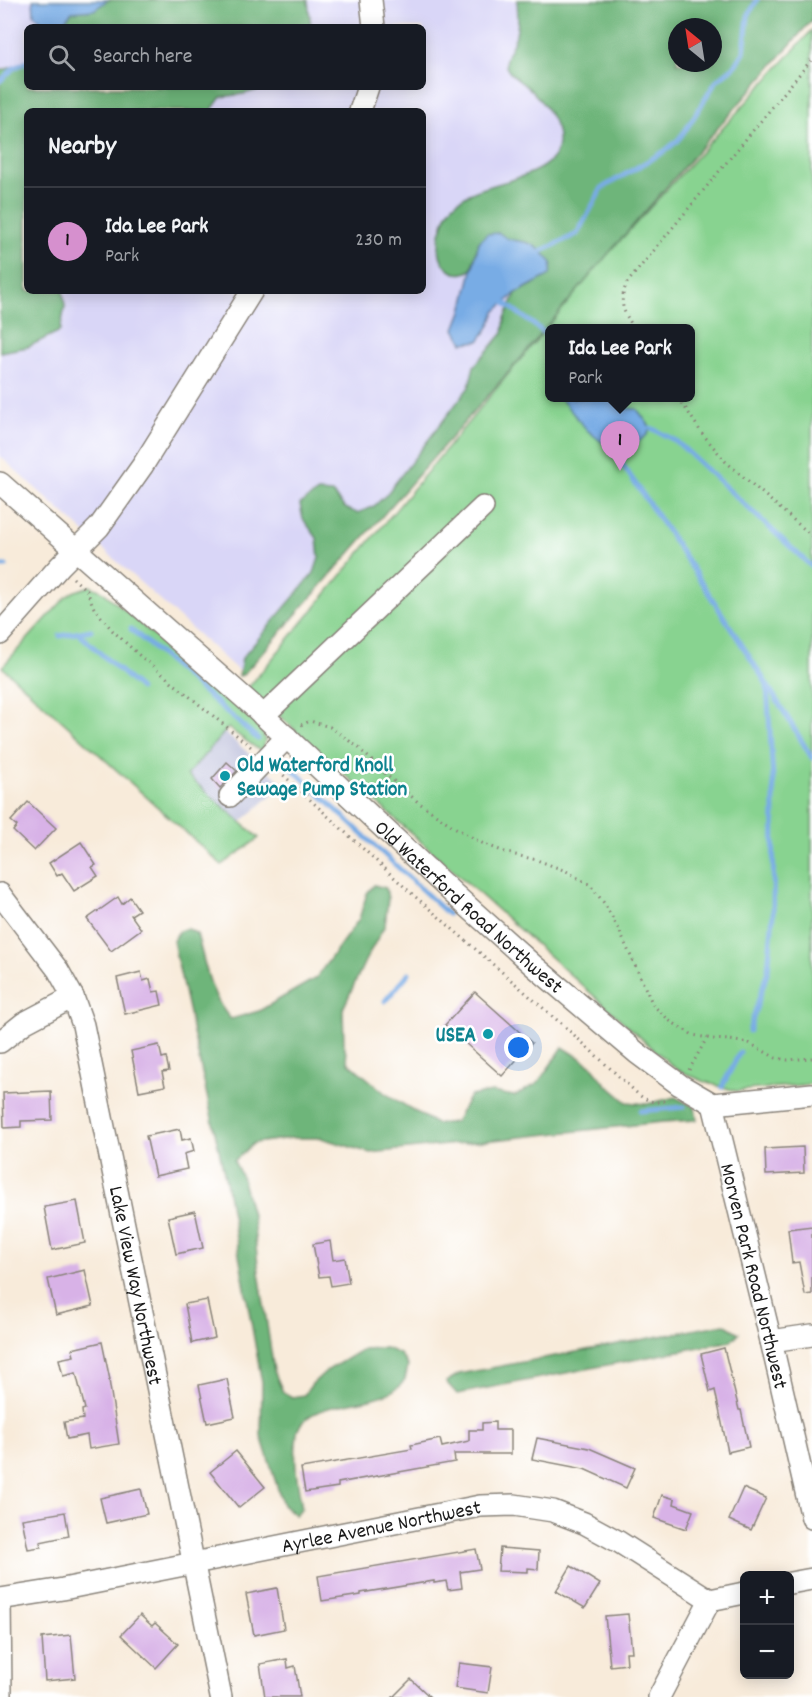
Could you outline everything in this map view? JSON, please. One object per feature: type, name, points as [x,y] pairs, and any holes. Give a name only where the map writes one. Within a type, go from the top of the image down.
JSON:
[{"type":"street","points":[[371,0],[374,24]]},
{"type":"street","points":[[361,108],[367,90]]},
{"type":"street","points":[[0,634],[99,526],[143,465],[250,294]]},
{"type":"street","name":"Old Waterford Road Northwest","points":[[0,483],[263,716],[534,966],[637,1053],[680,1085],[713,1104]]},
{"type":"street","points":[[263,716],[483,507]]},
{"type":"street","points":[[230,796],[287,738]]},
{"type":"street","name":"Lake View Way Northwest","points":[[0,894],[58,970],[73,997],[83,1025],[220,1697]]},
{"type":"street","points":[[0,1042],[24,1023],[73,997]]},
{"type":"street","points":[[713,1104],[812,1094]]},
{"type":"street","name":"Morven Park Road Northwest","points":[[713,1104],[812,1518]]},
{"type":"street","points":[[771,1341],[812,1335]]},
{"type":"street","name":"Ayrlee Avenue Northwest","points":[[0,1599],[63,1589],[480,1506],[514,1505],[553,1511],[584,1523],[619,1542],[710,1600]]},
{"type":"street","points":[[794,1582],[812,1579]]},
{"type":"street","points":[[659,1697],[710,1600],[740,1594]]},
{"type":"street","points":[[0,1599],[1,1697]]},
{"type":"path","points":[[631,324],[622,303],[627,283],[812,60]]},
{"type":"path","points":[[682,402],[701,432],[725,461],[812,536]]},
{"type":"path","points":[[60,566],[87,591],[94,608],[113,631],[265,759]]},
{"type":"path","points":[[287,738],[299,726],[310,721],[330,727],[359,748],[417,802],[454,828],[507,853],[537,860],[566,871],[590,885],[604,903],[618,928],[653,1005],[670,1021],[693,1035],[748,1044],[776,1058],[788,1060],[812,1058]]},
{"type":"shaded area","points":[[0,0],[812,0],[812,20],[548,324],[545,324],[545,327],[243,675],[0,456]]},
{"type":"shaded area","name":"Old Waterford Knoll Sewage Pump Station","points":[[224,732],[284,784],[241,822],[187,775]]},
{"type":"green space","points":[[108,0],[308,0],[311,24],[62,24],[72,12],[93,10]]},
{"type":"green space","points":[[517,0],[812,0],[812,20],[549,324],[545,324],[545,329],[520,359],[243,675],[239,676],[242,658],[314,573],[319,558],[317,538],[303,519],[300,504],[318,492],[332,493],[345,508],[357,513],[373,507],[386,495],[469,387],[474,366],[503,333],[505,318],[516,293],[534,284],[529,243],[508,240],[499,233],[479,242],[471,270],[460,274],[447,268],[442,261],[439,249],[442,226],[453,205],[471,193],[539,169],[554,156],[558,138],[549,113],[532,91],[513,76],[506,66],[506,59],[517,31]]},
{"type":"green space","points":[[812,30],[812,1084],[736,1091],[705,1082],[676,1069],[248,688],[545,330],[545,402],[695,402],[695,324],[550,324],[608,254]]},
{"type":"green space","points":[[24,63],[24,90],[258,90],[221,97],[213,108],[24,108],[24,294],[63,294],[65,307],[60,331],[28,347],[0,352],[0,71]]},
{"type":"green space","points":[[90,586],[102,591],[262,729],[265,740],[263,751],[228,728],[187,775],[259,838],[222,865],[2,667],[66,597]]},
{"type":"green space","points":[[374,885],[386,888],[388,899],[385,925],[343,1009],[344,1045],[348,1062],[386,1094],[436,1124],[455,1122],[470,1096],[492,1092],[514,1096],[537,1084],[563,1047],[590,1064],[606,1084],[627,1102],[647,1104],[675,1097],[695,1107],[697,1120],[370,1153],[321,1138],[292,1138],[254,1143],[234,1161],[242,1177],[253,1219],[274,1371],[283,1392],[292,1397],[304,1395],[326,1371],[363,1349],[386,1348],[400,1354],[408,1366],[405,1379],[396,1389],[384,1395],[319,1411],[307,1418],[298,1429],[296,1460],[302,1508],[295,1515],[283,1505],[261,1436],[262,1383],[226,1182],[173,941],[179,931],[187,928],[197,934],[213,990],[231,1019],[259,1011],[316,978],[359,919],[367,893]]},
{"type":"green space","points":[[724,1324],[739,1333],[731,1341],[457,1394],[446,1382],[459,1374]]},
{"type":"water","points":[[33,0],[108,0],[94,10],[72,12],[62,24],[44,24],[34,15]]},
{"type":"water","points":[[499,233],[507,238],[532,244],[552,263],[550,275],[516,293],[495,312],[489,327],[479,341],[463,343],[455,329],[462,311],[479,242],[487,234]]},
{"type":"water","points":[[563,402],[617,402],[623,408],[637,409],[651,428],[647,435],[619,456],[587,430]]},
{"type":"building","name":"Old Waterford Knoll Sewage Pump Station","points":[[227,762],[237,771],[220,788],[212,779]]},
{"type":"building","points":[[28,802],[56,828],[34,851],[13,831],[17,826],[11,821]]},
{"type":"building","points":[[81,842],[96,865],[92,867],[98,876],[74,891],[62,873],[57,876],[49,863]]},
{"type":"building","points":[[118,897],[122,904],[130,897],[139,910],[131,915],[141,929],[111,951],[87,919]]},
{"type":"building","points":[[141,972],[143,981],[150,979],[153,992],[159,991],[162,1005],[125,1014],[117,978]]},
{"type":"building","name":"USEA","points":[[475,992],[532,1043],[502,1076],[445,1025]]},
{"type":"building","points":[[159,1045],[162,1058],[166,1057],[169,1071],[162,1072],[165,1086],[139,1091],[131,1051]]},
{"type":"building","points":[[51,1091],[52,1120],[21,1121],[21,1127],[4,1128],[3,1093]]},
{"type":"building","points":[[180,1129],[182,1140],[191,1138],[194,1151],[184,1154],[187,1169],[155,1176],[146,1136]]},
{"type":"building","points":[[803,1147],[804,1173],[766,1175],[765,1149]]},
{"type":"building","points":[[77,1201],[85,1243],[52,1250],[44,1207]]},
{"type":"building","points":[[195,1211],[203,1248],[176,1254],[168,1217]]},
{"type":"building","points":[[812,1226],[812,1294],[805,1295],[799,1262],[792,1263],[788,1229]]},
{"type":"building","points":[[330,1241],[333,1260],[345,1258],[349,1283],[331,1286],[329,1276],[319,1277],[313,1244]]},
{"type":"building","points":[[85,1270],[93,1306],[56,1315],[48,1279]]},
{"type":"building","points":[[207,1300],[215,1338],[192,1343],[185,1304]]},
{"type":"building","points":[[102,1342],[119,1444],[89,1449],[87,1435],[67,1439],[64,1422],[83,1419],[82,1410],[85,1409],[76,1373],[63,1376],[59,1359],[74,1356],[72,1349]]},
{"type":"building","points":[[724,1348],[749,1447],[728,1452],[715,1390],[710,1392],[701,1354]]},
{"type":"building","points":[[227,1379],[235,1417],[207,1423],[199,1385]]},
{"type":"building","points":[[495,1422],[495,1430],[511,1430],[511,1454],[454,1454],[455,1462],[338,1483],[338,1487],[305,1492],[301,1468],[412,1449],[411,1445],[440,1439],[442,1447],[469,1441],[469,1430],[482,1430],[482,1423]]},
{"type":"building","points":[[537,1438],[589,1448],[635,1468],[626,1488],[584,1469],[532,1459]]},
{"type":"building","points":[[236,1451],[265,1487],[239,1508],[210,1472]]},
{"type":"building","points":[[743,1488],[766,1498],[751,1530],[729,1520]]},
{"type":"building","points":[[141,1489],[147,1514],[106,1523],[100,1498]]},
{"type":"building","points":[[662,1495],[675,1499],[674,1504],[693,1511],[686,1529],[654,1518]]},
{"type":"building","points":[[65,1512],[69,1536],[40,1542],[41,1547],[28,1549],[22,1519]]},
{"type":"building","points":[[500,1548],[539,1551],[538,1569],[528,1568],[528,1572],[498,1571]]},
{"type":"building","points":[[476,1549],[480,1569],[460,1572],[462,1588],[448,1590],[446,1581],[434,1583],[434,1581],[322,1601],[318,1576]]},
{"type":"building","points":[[571,1566],[600,1584],[585,1608],[556,1591]]},
{"type":"building","points":[[277,1588],[284,1629],[254,1635],[246,1594]]},
{"type":"building","points":[[628,1614],[632,1652],[626,1652],[627,1664],[610,1666],[605,1616]]},
{"type":"building","points":[[140,1615],[152,1626],[155,1623],[178,1644],[156,1668],[121,1635]]},
{"type":"building","points":[[71,1635],[75,1678],[45,1681],[42,1638]]},
{"type":"building","points":[[287,1659],[288,1668],[295,1666],[300,1697],[265,1697],[260,1664]]},
{"type":"building","points":[[459,1663],[492,1667],[488,1693],[455,1688]]},
{"type":"building","points":[[411,1679],[430,1697],[393,1697]]},
{"type":"waterway","points":[[542,251],[577,234],[602,188],[665,151],[677,141],[717,80],[735,66],[744,52],[748,16],[757,0]]},
{"type":"waterway","points":[[0,81],[14,68],[24,63]]},
{"type":"waterway","points":[[505,303],[545,333]]},
{"type":"waterway","points":[[651,428],[676,441],[812,567]]},
{"type":"waterway","points":[[619,456],[622,464],[743,646],[812,758]]},
{"type":"waterway","points":[[0,566],[6,566]]},
{"type":"waterway","points":[[131,629],[258,739]]},
{"type":"waterway","points":[[60,636],[91,630]]},
{"type":"waterway","points":[[78,633],[140,689]]},
{"type":"waterway","points":[[749,1031],[768,970],[773,915],[774,794],[767,685]]},
{"type":"waterway","points":[[286,763],[448,914]]},
{"type":"waterway","points":[[385,1001],[409,973]]},
{"type":"waterway","points":[[722,1087],[740,1052]]},
{"type":"waterway","points":[[641,1111],[684,1107]]},
{"type":"place","name":"Ida Lee Park","points":[[620,471]]},
{"type":"place","name":"Old Waterford Knoll Sewage Pump Station","points":[[225,776]]},
{"type":"place","name":"USEA","points":[[488,1034]]}]
